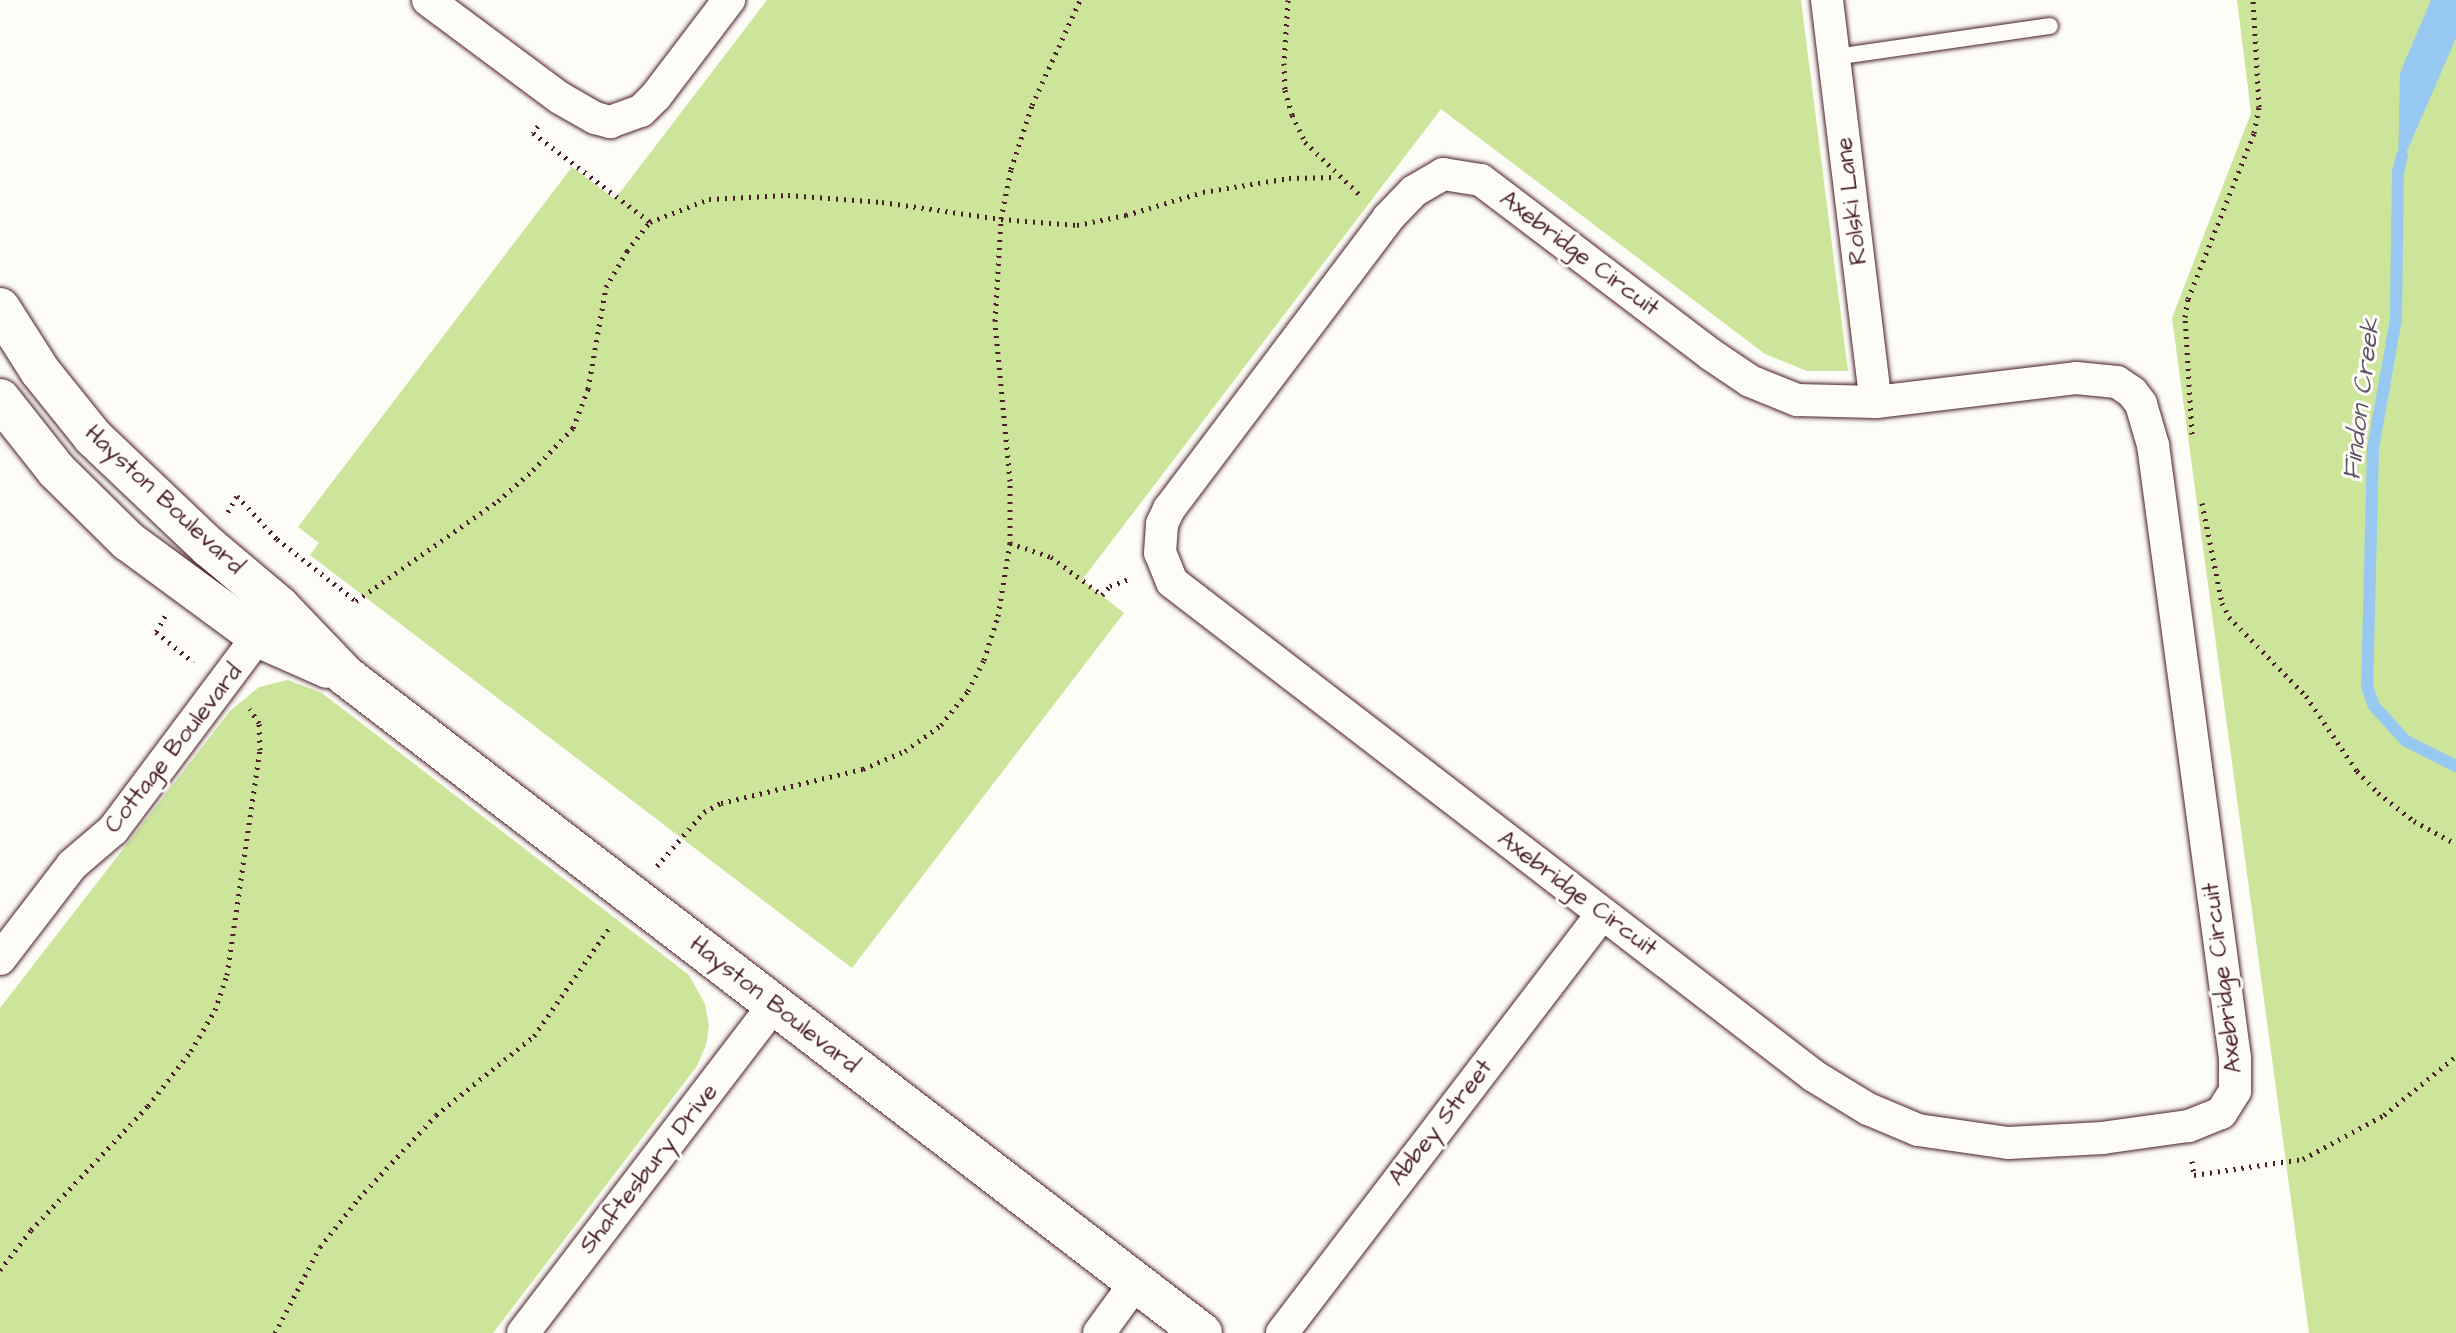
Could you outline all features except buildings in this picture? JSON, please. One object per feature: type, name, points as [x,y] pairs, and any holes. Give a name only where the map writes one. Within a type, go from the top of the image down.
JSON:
[{"type":"street","points":[[428,0],[560,98],[595,118],[610,122],[641,111],[729,0]]},
{"type":"street","name":"Rolski Lane","points":[[1827,0],[1876,402]]},
{"type":"street","name":"Axebridge Circuit","points":[[1443,174],[1481,180],[1750,381],[1797,400],[1876,402],[2097,378],[2117,382],[2141,404],[2153,445],[2236,1076],[2235,1091],[2221,1113],[2188,1126],[2103,1138],[2023,1143],[1968,1140],[1918,1130],[1868,1109],[1814,1076],[1602,914],[1187,596],[1164,570],[1159,538],[1169,509],[1388,218],[1429,179],[1443,174]]},
{"type":"street","name":"Hayston Boulevard","points":[[0,308],[40,371],[93,437],[209,547],[270,622]]},
{"type":"street","name":"Hayston Boulevard","points":[[0,399],[56,470],[128,541],[270,622],[346,676],[1202,1333]]},
{"type":"street","name":"Cottage Boulevard","points":[[0,959],[72,865],[113,830],[270,622]]},
{"type":"street","name":"Abbey Street","points":[[1282,1333],[1602,914]]},
{"type":"street","name":"Shaftesbury Drive","points":[[523,1333],[774,1005]]},
{"type":"street","points":[[1099,1333],[1136,1282]]},
{"type":"lane","points":[[1835,57],[2050,26]]},
{"type":"path","points":[[275,1333],[320,1247],[359,1198],[436,1115],[534,1036],[633,896],[685,832],[713,807],[863,769],[905,751],[941,725],[968,691],[984,660],[998,616],[1010,543],[1010,481],[995,321],[1001,219],[1011,169],[1032,105],[1080,0]]},
{"type":"path","points":[[1288,0],[1284,63],[1292,115],[1305,142],[1337,177],[1388,218]]},
{"type":"path","points":[[2192,439],[2185,317],[2188,299],[2256,120],[2259,79],[2253,0]]},
{"type":"path","points":[[560,98],[533,133],[650,222]]},
{"type":"path","points":[[356,601],[498,501],[573,428],[588,389],[606,287],[627,251],[650,222],[676,209],[737,195],[882,202],[1001,219],[1077,225],[1126,215],[1203,192],[1289,178],[1337,177]]},
{"type":"path","points":[[2201,496],[2222,603],[2229,617],[2306,696],[2357,771],[2378,793],[2414,821],[2456,844]]},
{"type":"path","points":[[1010,543],[1051,557],[1102,595],[1118,581],[1164,570]]},
{"type":"path","points":[[0,1270],[31,1230],[148,1106],[191,1051],[215,1010],[227,975],[260,750],[259,723],[255,713]]},
{"type":"path","points":[[2188,1126],[2194,1175],[2303,1159],[2384,1115],[2456,1056]]},
{"type":"green space","points":[[767,0],[1801,0],[1848,371],[1807,371],[1765,354],[1441,109],[1082,580],[1124,613],[852,968],[310,555],[319,543],[298,527],[572,167],[615,199]]},
{"type":"green space","points":[[2237,0],[2456,0],[2456,1333],[2309,1333],[2172,318],[2251,113]]},
{"type":"green space","points":[[288,680],[322,693],[689,975],[705,1004],[709,1026],[706,1045],[697,1066],[493,1333],[0,1333],[0,1008],[230,711],[259,687]]},
{"type":"water","points":[[2431,0],[2456,0],[2456,38],[2398,172],[2400,73]]},
{"type":"waterway","name":"Findon Creek","points":[[2402,156],[2398,172],[2396,319],[2373,448],[2367,686],[2374,706],[2406,741],[2456,766]]}]
